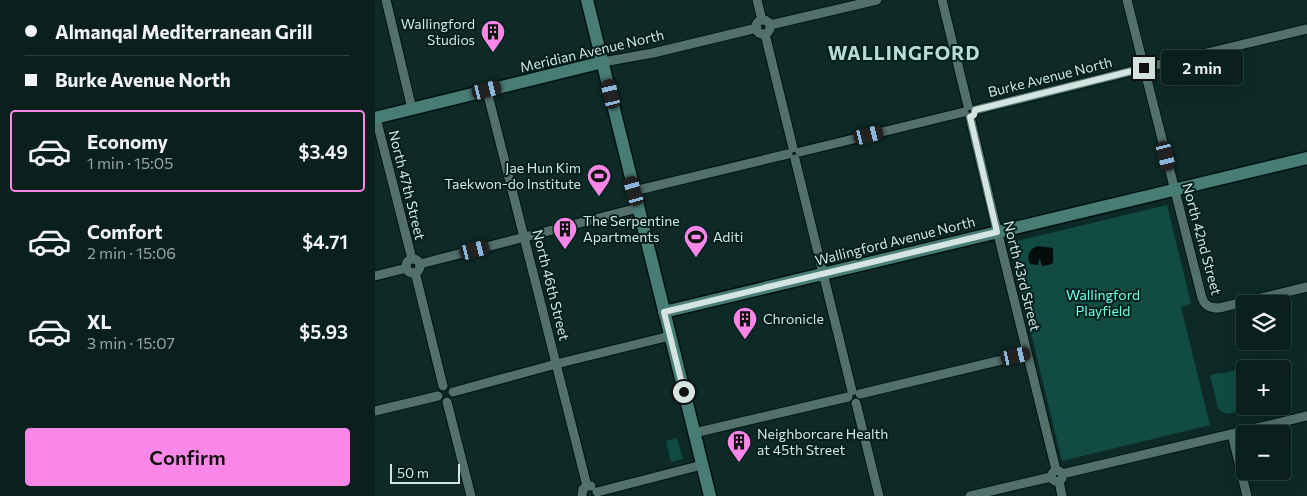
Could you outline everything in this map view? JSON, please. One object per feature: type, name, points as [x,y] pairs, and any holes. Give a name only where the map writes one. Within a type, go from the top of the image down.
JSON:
[{"type":"street","points":[[386,0],[412,109]]},
{"type":"street","points":[[587,0],[709,496]]},
{"type":"street","points":[[757,0],[879,496]]},
{"type":"street","name":"Meridian Avenue North","points":[[375,118],[603,62],[653,53],[877,0]]},
{"type":"street","name":"North 43rd Street","points":[[942,0],[997,232],[1063,496]]},
{"type":"street","name":"North 42nd Street","points":[[1127,0],[1204,304],[1211,308],[1219,308],[1307,287]]},
{"type":"street","name":"Burke Avenue North","points":[[634,191],[1307,29]]},
{"type":"street","name":"North 46th Street","points":[[487,90],[587,486]]},
{"type":"street","name":"North 47th Street","points":[[375,118],[443,386]]},
{"type":"street","name":"Wallingford Avenue North","points":[[664,312],[1307,158]]},
{"type":"street","points":[[375,276],[639,208]]},
{"type":"street","points":[[453,392],[670,336]]},
{"type":"street","points":[[694,433],[1027,354]]},
{"type":"street","points":[[443,386],[449,387],[453,392],[452,398],[447,402],[442,401],[438,396],[438,390],[443,386]]},
{"type":"street","points":[[375,411],[438,396]]},
{"type":"street","points":[[447,402],[471,496]]},
{"type":"street","points":[[969,496],[1307,416]]},
{"type":"street","points":[[1232,434],[1247,496]]},
{"type":"street","points":[[580,496],[583,489],[587,486],[592,486],[597,494],[702,465]]},
{"type":"green space","name":"Wallingford Playfield","points":[[1167,205],[1191,304],[1181,307],[1210,425],[1062,461],[1009,243]]},
{"type":"green space","points":[[1236,370],[1236,412],[1227,414],[1218,408],[1210,375]]},
{"type":"green space","points":[[677,438],[683,459],[671,462],[666,441]]},
{"type":"shaded area","points":[[1038,246],[1053,248],[1053,263],[1042,266],[1040,259],[1038,265],[1030,264],[1029,253]]},
{"type":"place","name":"Wallingford Studios","points":[[493,53]]},
{"type":"place","name":"Jae Hun Kim Taekwon-do Institute","points":[[599,197]]},
{"type":"place","name":"The Serpentine Apartments","points":[[565,250]]},
{"type":"place","name":"Aditi","points":[[696,258]]},
{"type":"place","name":"Chronicle","points":[[745,340]]},
{"type":"place","name":"Neighborcare Health at 45th Street","points":[[739,463]]},
{"type":"district","name":"WALLINGFORD","points":[[904,53]]},
{"type":"route","points":[[684,392],[664,312],[997,232],[970,117],[974,115],[975,110],[1144,68]]}]
